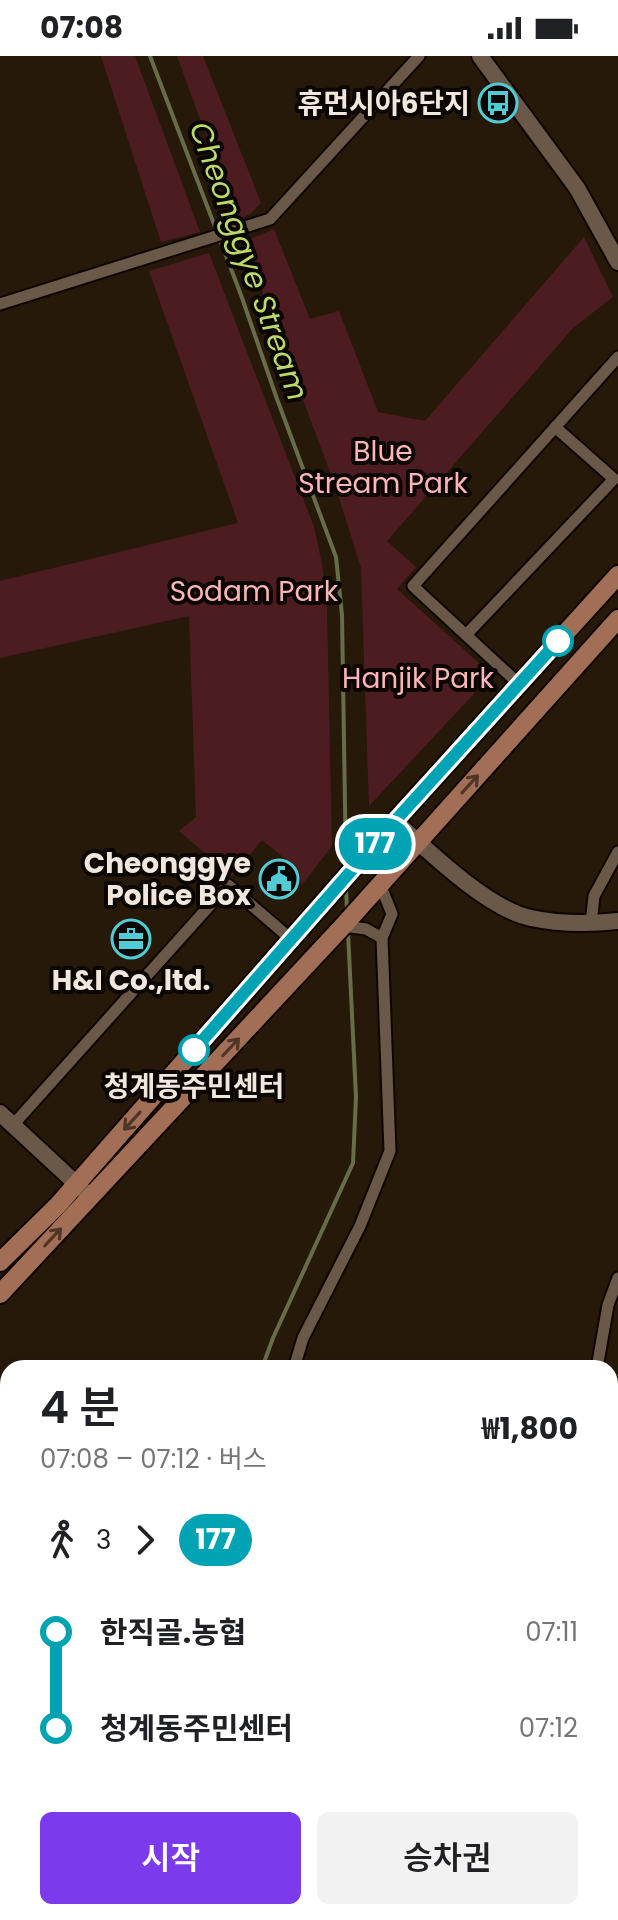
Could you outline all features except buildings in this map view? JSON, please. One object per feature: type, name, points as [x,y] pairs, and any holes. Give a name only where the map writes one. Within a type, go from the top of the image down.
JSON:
[{"type":"main road","points":[[0,1262],[58,1205],[395,821],[618,575]]},
{"type":"main road","points":[[0,1294],[315,957],[618,619]]},
{"type":"street","points":[[0,304],[270,219],[419,56]]},
{"type":"street","points":[[480,56],[577,188],[618,262]]},
{"type":"street","points":[[519,684],[413,586],[618,357]]},
{"type":"street","points":[[466,635],[614,479],[555,427]]},
{"type":"street","points":[[395,821],[480,894],[528,918],[591,924],[618,921]]},
{"type":"street","points":[[591,924],[594,896],[618,852]]},
{"type":"street","points":[[91,1197],[6,1119],[228,885],[292,940]]},
{"type":"street","points":[[296,1360],[303,1338],[360,1226],[390,1151],[382,938],[392,914],[378,887]]},
{"type":"street","points":[[343,926],[366,929],[382,938]]},
{"type":"street","points":[[598,1360],[608,1305],[618,1278]]},
{"type":"green space","points":[[101,56],[135,56],[200,232],[161,242]]},
{"type":"green space","points":[[177,56],[203,56],[261,203],[250,214],[237,220]]},
{"type":"green space","name":"Blue Stream Park","points":[[274,229],[310,319],[339,311],[378,412],[425,421],[584,237],[613,297],[573,328],[387,541],[416,567],[397,589],[480,664],[483,684],[369,806],[361,568],[336,488],[244,242]]},
{"type":"green space","name":"Sodam Park","points":[[209,253],[314,527],[322,564],[327,609],[332,846],[301,886],[299,870],[262,840],[232,876],[179,831],[196,817],[189,616],[0,658],[0,581],[238,523],[149,271]]},
{"type":"waterway","name":"Cheonggye Stream","points":[[150,56],[336,557],[342,615],[346,868]]},
{"type":"waterway","name":"Cheonggye Stream","points":[[346,888],[347,911]]},
{"type":"waterway","name":"Cheonggye Stream","points":[[265,1360],[353,1163],[356,1097],[348,932]]},
{"type":"bus line","name":"177","points":[[194,1050],[558,641]]},
{"type":"place","name":"휴먼시아6단지","points":[[498,103]]},
{"type":"place","name":"Cheonggye Police Box","points":[[279,879]]},
{"type":"place","name":"H&I Co.,ltd.","points":[[131,939]]},
{"type":"place","name":"청계동주민센터","points":[[194,1050]]},
{"type":"park label","name":"Hanjik Park","points":[[418,678]]}]
